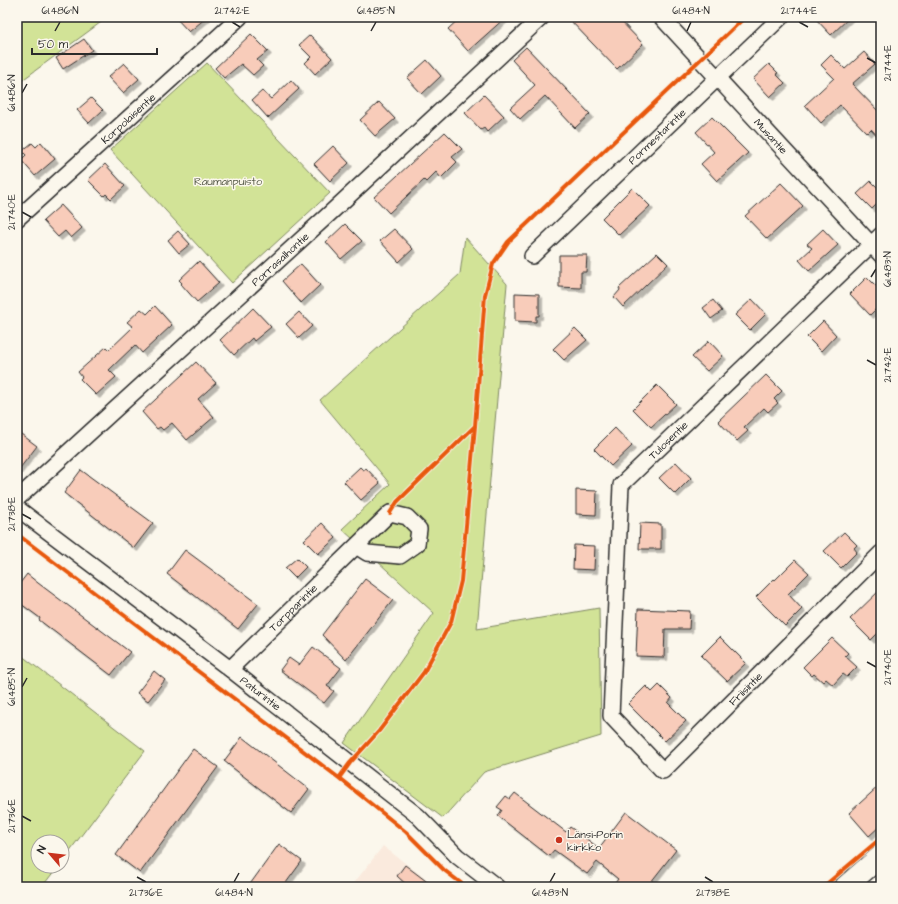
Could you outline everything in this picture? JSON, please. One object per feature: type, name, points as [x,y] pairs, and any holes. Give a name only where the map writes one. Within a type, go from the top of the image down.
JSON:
[{"type":"main road","points":[[845,887],[881,856]]},
{"type":"street","name":"Korpolaisentie","points":[[17,219],[240,17]]},
{"type":"street","name":"Porrasalhontie","points":[[17,499],[542,17]]},
{"type":"street","name":"Musantie","points":[[661,17],[878,245]]},
{"type":"street","name":"Pormestarintie","points":[[532,256],[781,17]]},
{"type":"street","name":"Tulosentie","points":[[611,716],[621,485],[878,245]]},
{"type":"street","name":"Paturintie","points":[[17,508],[230,669],[418,816],[456,856],[497,887]]},
{"type":"street","name":"Torpparintie","points":[[230,669],[356,546]]},
{"type":"street","name":"Friisintie","points":[[611,716],[663,771],[881,553]]},
{"type":"shaded area","points":[[383,846],[436,887],[351,887]]},
{"type":"green space","points":[[17,17],[108,17],[17,84]]},
{"type":"green space","name":"Raumanpuisto","points":[[207,63],[330,193],[232,283],[110,150]]},
{"type":"green space","points":[[465,237],[507,284],[477,629],[599,608],[601,736],[484,772],[443,818],[344,743],[434,613],[342,529],[390,484],[320,400],[460,274]]},
{"type":"green space","points":[[17,652],[145,751],[70,850],[70,834],[30,834],[30,874],[52,874],[45,883],[50,887],[17,887]]},
{"type":"building","points":[[175,17],[207,17],[189,32]]},
{"type":"building","points":[[461,17],[506,17],[468,51],[448,29]]},
{"type":"building","points":[[567,17],[617,17],[643,44],[617,69]]},
{"type":"building","points":[[814,17],[850,17],[831,35]]},
{"type":"building","points":[[251,34],[268,51],[257,60],[263,66],[253,75],[241,64],[224,78],[215,68]]},
{"type":"building","points":[[310,35],[332,58],[315,74],[305,63],[311,57],[299,45]]},
{"type":"building","points":[[84,39],[92,50],[63,69],[56,58]]},
{"type":"building","points":[[526,47],[590,114],[575,128],[545,96],[520,119],[510,108],[535,85],[512,60]]},
{"type":"building","points":[[864,52],[875,64],[852,84],[881,114],[881,140],[871,129],[867,133],[840,105],[821,123],[805,105],[834,78],[821,65],[831,55],[845,69]]},
{"type":"building","points":[[427,60],[441,76],[422,94],[407,78]]},
{"type":"building","points":[[124,63],[139,79],[123,93],[108,77]]},
{"type":"building","points":[[769,64],[785,83],[770,97],[753,79]]},
{"type":"building","points":[[291,80],[299,89],[268,118],[252,100],[262,91],[271,99]]},
{"type":"building","points":[[484,95],[504,116],[487,132],[484,128],[481,130],[465,113]]},
{"type":"building","points":[[91,98],[103,110],[89,123],[77,110]]},
{"type":"building","points":[[379,102],[395,119],[375,136],[360,120]]},
{"type":"building","points":[[712,117],[748,153],[717,181],[701,164],[714,152],[696,132]]},
{"type":"building","points":[[445,132],[462,149],[452,157],[457,162],[441,178],[436,172],[426,182],[424,180],[389,213],[374,197]]},
{"type":"building","points":[[41,142],[55,159],[35,176],[21,160],[26,155],[22,151],[32,143],[36,147]]},
{"type":"building","points":[[333,146],[349,163],[330,181],[314,164]]},
{"type":"building","points":[[105,164],[125,186],[111,199],[106,194],[104,196],[88,180]]},
{"type":"building","points":[[871,181],[881,191],[881,200],[872,209],[857,194]]},
{"type":"building","points":[[781,183],[803,206],[767,239],[745,216]]},
{"type":"building","points":[[632,188],[650,206],[619,235],[602,218]]},
{"type":"building","points":[[61,205],[82,228],[71,238],[65,231],[58,237],[43,221]]},
{"type":"building","points":[[345,224],[362,241],[341,259],[326,242]]},
{"type":"building","points":[[394,229],[413,249],[399,262],[380,241]]},
{"type":"building","points":[[823,229],[838,245],[809,271],[799,260],[812,248],[807,244]]},
{"type":"building","points":[[178,231],[190,244],[179,253],[168,240]]},
{"type":"building","points":[[657,253],[668,264],[623,307],[614,297],[620,290],[619,288]]},
{"type":"building","points":[[559,255],[587,255],[586,272],[581,272],[581,288],[559,287]]},
{"type":"building","points":[[199,261],[219,283],[197,302],[179,280]]},
{"type":"building","points":[[301,264],[320,285],[301,303],[282,281]]},
{"type":"building","points":[[867,277],[881,291],[881,304],[870,315],[850,294]]},
{"type":"building","points":[[515,293],[539,294],[539,316],[536,316],[536,322],[515,321]]},
{"type":"building","points":[[752,299],[766,314],[750,330],[735,315]]},
{"type":"building","points":[[713,300],[722,311],[711,319],[703,308]]},
{"type":"building","points":[[155,306],[172,325],[142,353],[135,345],[109,370],[116,377],[96,395],[80,379],[82,377],[78,372],[106,347],[109,350],[133,327],[127,322],[141,309],[147,314]]},
{"type":"building","points":[[253,308],[271,327],[254,341],[252,338],[234,355],[220,340]]},
{"type":"building","points":[[299,312],[312,326],[299,338],[286,324]]},
{"type":"building","points":[[823,321],[836,335],[821,351],[807,337]]},
{"type":"building","points":[[575,328],[587,340],[564,360],[553,349]]},
{"type":"building","points":[[709,341],[723,356],[707,371],[692,357]]},
{"type":"building","points":[[196,362],[216,383],[198,399],[214,417],[187,440],[172,423],[163,430],[160,427],[157,429],[142,412]]},
{"type":"building","points":[[766,375],[782,391],[774,399],[778,403],[768,412],[764,408],[744,427],[748,431],[737,441],[718,421]]},
{"type":"building","points":[[657,385],[676,404],[651,427],[633,409]]},
{"type":"building","points":[[615,428],[632,446],[611,466],[594,449]]},
{"type":"building","points":[[17,431],[37,446],[17,472]]},
{"type":"building","points":[[676,462],[691,478],[675,494],[659,478]]},
{"type":"building","points":[[360,467],[363,470],[366,468],[380,483],[361,500],[344,482]]},
{"type":"building","points":[[81,470],[153,523],[134,548],[64,493]]},
{"type":"building","points":[[576,490],[597,491],[596,515],[576,514]]},
{"type":"building","points":[[322,523],[336,538],[318,554],[304,540]]},
{"type":"building","points":[[640,523],[661,524],[661,549],[639,549]]},
{"type":"building","points":[[844,532],[857,545],[854,548],[857,552],[841,568],[824,551]]},
{"type":"building","points":[[574,545],[595,546],[594,570],[573,569]]},
{"type":"building","points":[[185,550],[258,604],[238,629],[167,574]]},
{"type":"building","points":[[297,558],[306,567],[295,578],[285,568]]},
{"type":"building","points":[[795,560],[809,573],[788,594],[802,609],[785,626],[756,597]]},
{"type":"building","points":[[27,574],[130,652],[111,675],[39,620],[40,618],[17,601],[17,587]]},
{"type":"building","points":[[365,579],[393,600],[346,660],[322,635]]},
{"type":"building","points":[[881,589],[881,630],[871,640],[850,619]]},
{"type":"building","points":[[638,609],[690,611],[689,629],[665,629],[664,657],[636,656]]},
{"type":"building","points":[[720,637],[746,663],[727,681],[701,656]]},
{"type":"building","points":[[832,638],[848,653],[845,656],[857,667],[847,677],[843,674],[833,685],[826,679],[823,682],[814,674],[812,676],[803,667]]},
{"type":"building","points":[[313,647],[341,668],[327,686],[334,691],[324,703],[280,670],[289,658],[299,665]]},
{"type":"building","points":[[154,671],[165,680],[148,701],[137,693]]},
{"type":"building","points":[[659,685],[672,698],[668,703],[686,721],[665,741],[628,704],[646,686],[652,692]]},
{"type":"building","points":[[242,737],[309,789],[291,813],[224,761]]},
{"type":"building","points":[[193,749],[218,767],[140,873],[116,855]]},
{"type":"building","points":[[881,784],[881,825],[869,836],[849,813]]},
{"type":"building","name":"Länsi-Porin kirkko","points":[[515,793],[566,832],[570,827],[599,848],[626,812],[676,850],[647,887],[612,887],[618,879],[597,862],[587,874],[554,850],[549,856],[498,816],[502,810],[497,807],[506,796],[510,799]]},
{"type":"building","points":[[279,844],[302,861],[283,887],[248,887]]},
{"type":"building","points":[[405,865],[434,887],[409,887],[397,876]]},
{"type":"cycle path","points":[[339,778],[350,763],[379,731],[424,672],[451,622],[461,581],[485,295],[493,264],[508,242],[745,17]]},
{"type":"cycle path","points":[[390,513],[397,502],[475,426]]},
{"type":"cycle path","points":[[17,534],[339,778],[406,832],[444,870],[466,887]]},
{"type":"cycle path","points":[[823,887],[881,838]]},
{"type":"place","name":"Länsi-Porin kirkko","points":[[559,840]]}]
